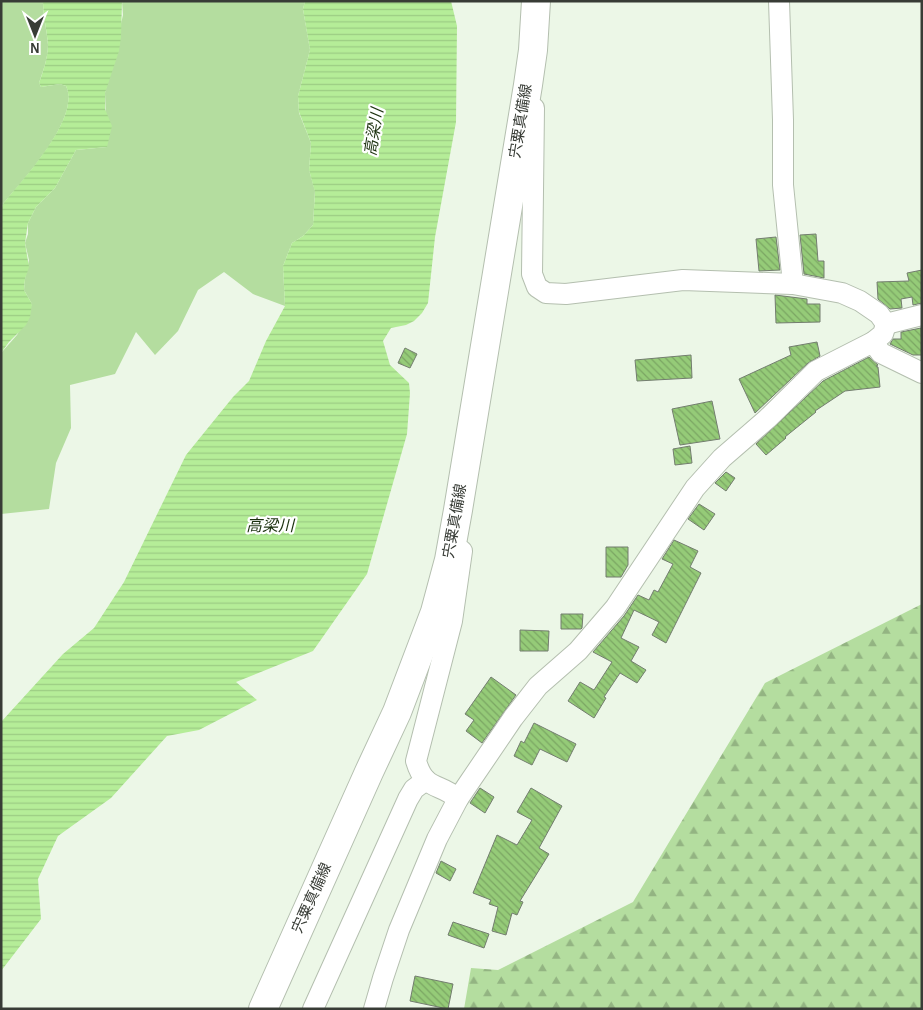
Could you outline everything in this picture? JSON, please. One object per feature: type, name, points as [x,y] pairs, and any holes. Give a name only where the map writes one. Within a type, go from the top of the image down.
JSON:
[{"type":"main road","name":"宍粟真備線","points":[[263,1009],[397,712],[435,612],[449,560],[458,510],[528,84],[533,50],[536,1]]},
{"type":"street","points":[[779,1],[783,185],[793,284]]},
{"type":"street","points":[[528,84],[534,102],[532,274],[537,286],[546,293],[566,294],[683,280],[793,284],[842,293],[860,301],[879,314],[886,324]]},
{"type":"street","points":[[886,324],[922,315]]},
{"type":"street","points":[[374,1009],[399,930],[437,839],[458,799],[513,718],[538,686],[578,651],[615,608],[695,488],[722,458],[767,419],[816,371],[873,342],[883,334],[886,324]]},
{"type":"street","points":[[873,342],[881,353],[922,373]]},
{"type":"street","points":[[458,510],[462,533],[461,562],[452,621],[416,761],[420,774],[432,786],[452,793],[458,799]]},
{"type":"street","points":[[313,1009],[408,799],[414,789],[426,780]]},
{"type":"green space","points":[[1,1],[43,1],[48,50],[39,83],[41,87],[60,84],[66,86],[68,99],[65,115],[48,148],[1,209]]},
{"type":"green space","points":[[122,1],[305,1],[303,9],[310,50],[298,96],[299,113],[311,143],[309,170],[315,191],[313,225],[303,236],[292,243],[283,266],[285,306],[253,294],[224,272],[198,290],[178,331],[155,355],[136,332],[115,374],[70,385],[71,428],[56,463],[49,509],[1,514],[1,353],[17,335],[32,304],[24,290],[29,260],[25,243],[28,234],[28,223],[36,207],[55,188],[76,150],[107,147],[105,93],[123,15]]},
{"type":"green space","points":[[922,604],[922,1009],[464,1009],[471,968],[498,970],[633,902],[765,683]]},
{"type":"water","points":[[43,1],[122,1],[119,51],[105,93],[105,109],[112,126],[107,147],[76,150],[55,188],[36,207],[28,223],[25,243],[29,267],[24,290],[32,304],[30,317],[26,325],[1,353],[1,210],[3,204],[35,165],[58,131],[65,115],[68,99],[66,86],[60,84],[41,87],[39,83],[48,50]]},
{"type":"water","name":"高梁川","points":[[305,1],[451,1],[457,26],[456,122],[435,237],[428,303],[414,321],[391,328],[383,341],[390,365],[409,383],[410,393],[407,434],[367,574],[313,651],[236,682],[257,700],[199,730],[167,736],[111,798],[58,836],[38,879],[41,919],[1,971],[1,722],[63,654],[94,628],[124,582],[186,455],[233,397],[249,381],[266,341],[285,306],[283,266],[292,243],[303,236],[313,225],[315,192],[309,170],[311,143],[299,112],[298,96],[310,50],[303,9]]},
{"type":"building","points":[[816,234],[818,261],[824,261],[824,278],[804,274],[800,235]]},
{"type":"building","points":[[776,237],[780,270],[759,271],[756,239]]},
{"type":"building","points":[[922,270],[922,303],[913,305],[912,297],[901,299],[902,308],[890,309],[878,299],[877,282],[909,281],[907,273]]},
{"type":"building","points":[[775,295],[807,299],[807,304],[820,304],[820,322],[776,323]]},
{"type":"building","points":[[921,328],[922,355],[913,355],[890,344],[893,339],[901,339],[901,332]]},
{"type":"building","points":[[817,342],[820,356],[808,363],[755,413],[739,379],[791,355],[789,347]]},
{"type":"building","points":[[405,348],[417,354],[410,368],[398,363]]},
{"type":"building","points":[[691,355],[692,378],[637,381],[635,360]]},
{"type":"building","points":[[869,357],[878,365],[876,366],[878,367],[880,387],[845,391],[815,411],[766,455],[756,444],[823,381]]},
{"type":"building","points":[[712,401],[720,439],[680,445],[672,409]]},
{"type":"building","points":[[690,446],[692,463],[675,465],[673,449]]},
{"type":"building","points":[[726,472],[735,478],[726,491],[715,483]]},
{"type":"building","points":[[699,504],[715,514],[704,530],[688,519]]},
{"type":"building","points":[[674,540],[698,551],[690,567],[701,573],[666,643],[652,635],[659,622],[634,610],[621,638],[639,647],[631,661],[646,670],[637,683],[620,673],[604,697],[606,698],[594,718],[568,701],[580,682],[594,690],[612,662],[593,652],[624,616],[638,595],[649,600],[654,590],[658,592],[673,564],[662,559]]},
{"type":"building","points":[[606,547],[628,547],[628,565],[621,577],[606,577]]},
{"type":"building","points":[[561,614],[583,614],[582,628],[561,629]]},
{"type":"building","points":[[520,630],[549,631],[548,651],[520,651]]},
{"type":"building","points":[[491,677],[516,695],[482,743],[466,731],[474,720],[465,714]]},
{"type":"building","points":[[534,723],[576,744],[567,762],[540,749],[532,765],[514,756],[521,741],[524,743]]},
{"type":"building","points":[[480,788],[494,797],[485,813],[470,803]]},
{"type":"building","points":[[531,788],[562,806],[539,848],[549,854],[520,901],[523,902],[517,915],[512,913],[506,935],[492,931],[498,907],[489,904],[491,900],[473,893],[497,835],[517,845],[532,820],[517,812]]},
{"type":"building","points":[[441,861],[456,869],[450,881],[436,873]]},
{"type":"building","points":[[453,922],[489,934],[484,948],[448,935]]},
{"type":"building","points":[[415,976],[453,984],[448,1009],[410,1001]]}]
